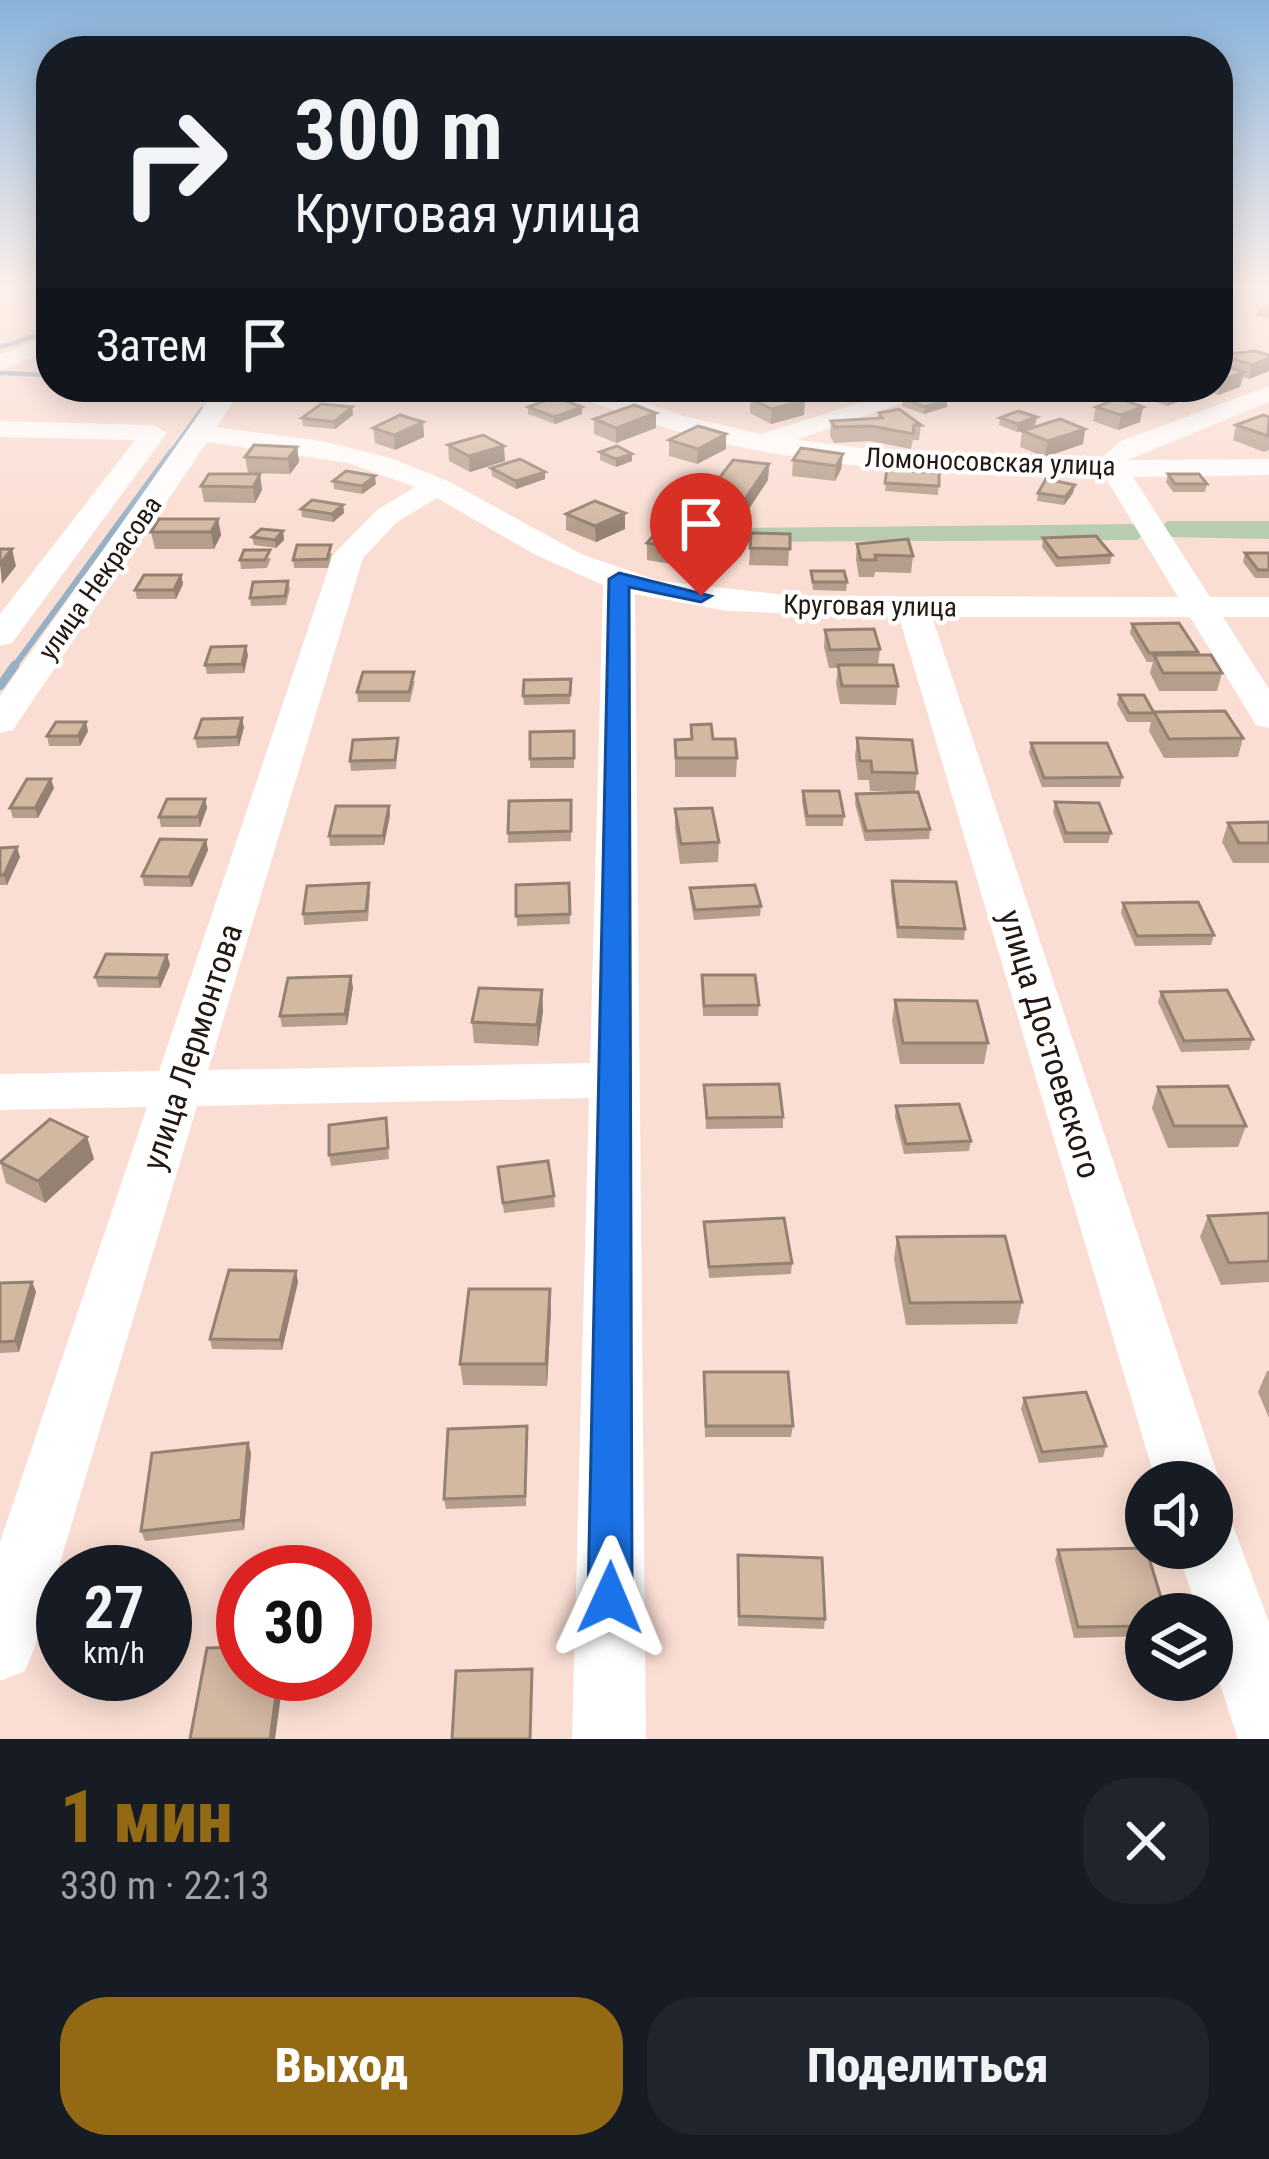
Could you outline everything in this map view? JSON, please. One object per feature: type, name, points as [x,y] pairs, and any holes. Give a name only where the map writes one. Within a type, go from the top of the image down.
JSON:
[{"type":"street","points":[[1269,393],[1130,447],[1113,458],[1113,468],[1269,717]]},
{"type":"street","points":[[200,434],[220,402]]},
{"type":"street","name":"Ломоносовская улица","points":[[620,402],[686,426],[765,442],[944,466],[1269,467]]},
{"type":"street","points":[[765,442],[889,402]]},
{"type":"street","points":[[0,429],[154,433],[0,636]]},
{"type":"street","name":"Круговая улица","points":[[200,434],[345,454],[436,486],[520,538],[658,591],[786,607],[1269,607]]},
{"type":"street","name":"улица Некрасова","points":[[0,722],[200,434]]},
{"type":"street","name":"улица Лермонтова","points":[[0,1646],[348,555],[387,516],[436,486]]},
{"type":"street","points":[[609,1739],[619,579]]},
{"type":"street","name":"улица Достоевского","points":[[912,607],[1181,1461]]},
{"type":"street","points":[[0,1092],[616,1080]]},
{"type":"street","points":[[1217,1569],[1269,1726]]},
{"type":"green space","points":[[703,517],[748,528],[1130,524],[1138,525],[1143,535],[1137,540],[705,542],[662,529],[665,520]]},
{"type":"green space","points":[[1168,521],[1269,521],[1269,539],[1169,537],[1163,525]]},
{"type":"building","points":[[568,402],[582,407],[554,417],[528,407]]},
{"type":"building","points":[[757,402],[798,402],[772,409]]},
{"type":"building","points":[[1129,402],[1143,407],[1121,415],[1096,407]]},
{"type":"building","points":[[321,404],[352,407],[334,422],[302,418]]},
{"type":"building","points":[[634,405],[656,413],[616,428],[594,419]]},
{"type":"building","points":[[899,409],[921,425],[914,425],[913,434],[872,426],[835,427],[831,421],[882,418],[879,413]]},
{"type":"building","points":[[1018,411],[1037,417],[1018,424],[1000,418]]},
{"type":"building","points":[[400,415],[423,422],[394,435],[373,428]]},
{"type":"building","points":[[1269,417],[1268,436],[1236,425]]},
{"type":"building","points":[[1060,419],[1085,429],[1048,441],[1022,431]]},
{"type":"building","points":[[698,426],[726,434],[698,449],[669,440]]},
{"type":"building","points":[[483,435],[504,446],[469,456],[448,445]]},
{"type":"building","points":[[254,445],[297,447],[288,459],[245,457]]},
{"type":"building","points":[[617,446],[632,454],[616,459],[600,452]]},
{"type":"building","points":[[801,448],[843,454],[836,466],[793,460]]},
{"type":"building","points":[[520,459],[545,472],[516,481],[491,468]]},
{"type":"building","points":[[733,460],[769,464],[745,499],[707,494]]},
{"type":"building","points":[[887,469],[939,473],[939,486],[885,483]]},
{"type":"building","points":[[346,471],[375,476],[362,486],[333,481]]},
{"type":"building","points":[[209,474],[260,474],[253,487],[201,486]]},
{"type":"building","points":[[1168,474],[1199,474],[1207,484],[1175,484]]},
{"type":"building","points":[[1046,479],[1075,485],[1065,497],[1038,493]]},
{"type":"building","points":[[312,500],[343,505],[332,514],[301,509]]},
{"type":"building","points":[[595,501],[625,513],[595,526],[566,514]]},
{"type":"building","points":[[159,519],[218,519],[211,532],[151,532]]},
{"type":"building","points":[[660,528],[707,536],[695,551],[647,543]]},
{"type":"building","points":[[261,529],[283,531],[275,540],[252,537]]},
{"type":"building","points":[[751,533],[790,534],[790,549],[750,548]]},
{"type":"building","points":[[1096,536],[1112,555],[1058,558],[1043,538]]},
{"type":"building","points":[[908,539],[913,556],[875,555],[876,560],[861,560],[857,544]]},
{"type":"building","points":[[297,545],[331,545],[327,559],[293,560]]},
{"type":"building","points":[[244,550],[270,550],[265,560],[240,560]]},
{"type":"building","points":[[1245,553],[1269,553],[1269,570],[1258,570]]},
{"type":"building","points":[[811,571],[844,571],[847,582],[813,582]]},
{"type":"building","points":[[144,575],[181,575],[174,590],[135,590]]},
{"type":"building","points":[[288,581],[285,596],[250,598],[253,582]]},
{"type":"building","points":[[1179,623],[1198,652],[1149,653],[1132,624]]},
{"type":"building","points":[[874,629],[880,649],[830,650],[825,630]]},
{"type":"building","points":[[246,646],[242,664],[205,665],[211,647]]},
{"type":"building","points":[[1154,655],[1211,655],[1222,673],[1163,673]]},
{"type":"building","points":[[838,665],[893,665],[898,686],[842,686]]},
{"type":"building","points":[[363,672],[414,672],[409,692],[357,692]]},
{"type":"building","points":[[571,679],[570,695],[523,696],[524,680]]},
{"type":"building","points":[[1119,695],[1144,695],[1154,713],[1129,713]]},
{"type":"building","points":[[1225,711],[1243,738],[1169,739],[1154,712]]},
{"type":"building","points":[[242,718],[237,737],[195,738],[202,719]]},
{"type":"building","points":[[56,722],[86,722],[78,736],[47,736]]},
{"type":"building","points":[[711,724],[713,739],[735,739],[737,758],[676,758],[675,740],[692,739],[691,725]]},
{"type":"building","points":[[574,731],[574,758],[530,759],[530,732]]},
{"type":"building","points":[[398,738],[395,760],[350,761],[353,740]]},
{"type":"building","points":[[857,738],[912,740],[917,773],[872,772],[871,761],[860,761]]},
{"type":"building","points":[[1031,743],[1107,743],[1122,777],[1044,778]]},
{"type":"building","points":[[27,779],[51,779],[35,808],[10,808]]},
{"type":"building","points":[[803,791],[839,791],[844,816],[807,816]]},
{"type":"building","points":[[918,792],[930,829],[866,831],[856,794]]},
{"type":"building","points":[[167,799],[205,799],[198,817],[159,817]]},
{"type":"building","points":[[571,800],[571,831],[508,833],[509,801]]},
{"type":"building","points":[[1055,802],[1099,803],[1111,833],[1066,833]]},
{"type":"building","points":[[336,806],[389,806],[383,836],[329,836]]},
{"type":"building","points":[[712,808],[719,842],[681,844],[675,809]]},
{"type":"building","points":[[1269,822],[1269,843],[1239,843],[1228,823]]},
{"type":"building","points":[[160,839],[206,840],[189,877],[142,876]]},
{"type":"building","points":[[17,847],[4,875],[0,875],[0,848]]},
{"type":"building","points":[[892,881],[956,882],[965,929],[898,927]]},
{"type":"building","points":[[369,883],[366,911],[303,914],[307,886]]},
{"type":"building","points":[[569,883],[570,914],[516,916],[516,885]]},
{"type":"building","points":[[755,885],[761,906],[695,910],[690,888]]},
{"type":"building","points":[[1198,902],[1214,935],[1137,936],[1123,903]]},
{"type":"building","points":[[106,954],[167,955],[158,978],[95,977]]},
{"type":"building","points":[[702,975],[755,975],[759,1005],[704,1006]]},
{"type":"building","points":[[351,976],[345,1014],[280,1016],[288,978]]},
{"type":"building","points":[[479,988],[542,990],[537,1025],[472,1022]]},
{"type":"building","points":[[1227,990],[1253,1039],[1184,1041],[1161,992]]},
{"type":"building","points":[[895,1000],[977,1001],[988,1043],[903,1043]]},
{"type":"building","points":[[779,1084],[783,1117],[707,1118],[704,1085]]},
{"type":"building","points":[[1228,1086],[1246,1126],[1174,1126],[1158,1087]]},
{"type":"building","points":[[959,1104],[971,1141],[906,1144],[896,1106]]},
{"type":"building","points":[[386,1118],[388,1148],[329,1155],[329,1125]]},
{"type":"building","points":[[50,1119],[87,1137],[38,1181],[0,1162]]},
{"type":"building","points":[[548,1161],[554,1196],[503,1203],[498,1167]]},
{"type":"building","points":[[1269,1213],[1269,1261],[1229,1263],[1208,1216]]},
{"type":"building","points":[[784,1218],[792,1263],[709,1267],[704,1222]]},
{"type":"building","points":[[1005,1236],[1022,1302],[910,1303],[897,1237]]},
{"type":"building","points":[[229,1270],[296,1271],[280,1340],[210,1339]]},
{"type":"building","points":[[32,1282],[15,1341],[0,1342],[0,1283]]},
{"type":"building","points":[[469,1289],[550,1289],[546,1364],[460,1364]]},
{"type":"building","points":[[704,1372],[788,1372],[793,1426],[706,1426]]},
{"type":"building","points":[[1086,1392],[1106,1446],[1042,1452],[1024,1398]]},
{"type":"building","points":[[527,1426],[525,1496],[444,1499],[448,1429]]},
{"type":"building","points":[[248,1443],[241,1520],[141,1531],[152,1453]]},
{"type":"building","points":[[1125,1548],[1125,1569],[1152,1569],[1160,1593],[1125,1593],[1125,1626],[1078,1627],[1058,1550]]},
{"type":"building","points":[[738,1555],[822,1558],[825,1619],[739,1616]]},
{"type":"building","points":[[207,1648],[216,1648],[216,1701],[275,1701],[270,1739],[190,1739]]},
{"type":"building","points":[[532,1669],[530,1739],[452,1739],[456,1671]]},
{"type":"waterway","points":[[0,373],[36,374]]},
{"type":"waterway","points":[[169,455],[202,409]]},
{"type":"waterway","points":[[13,668],[171,452]]},
{"type":"waterway","points":[[0,686],[15,665]]},
{"type":"route","points":[[610,1598],[619,579],[658,591],[701,596]]}]
